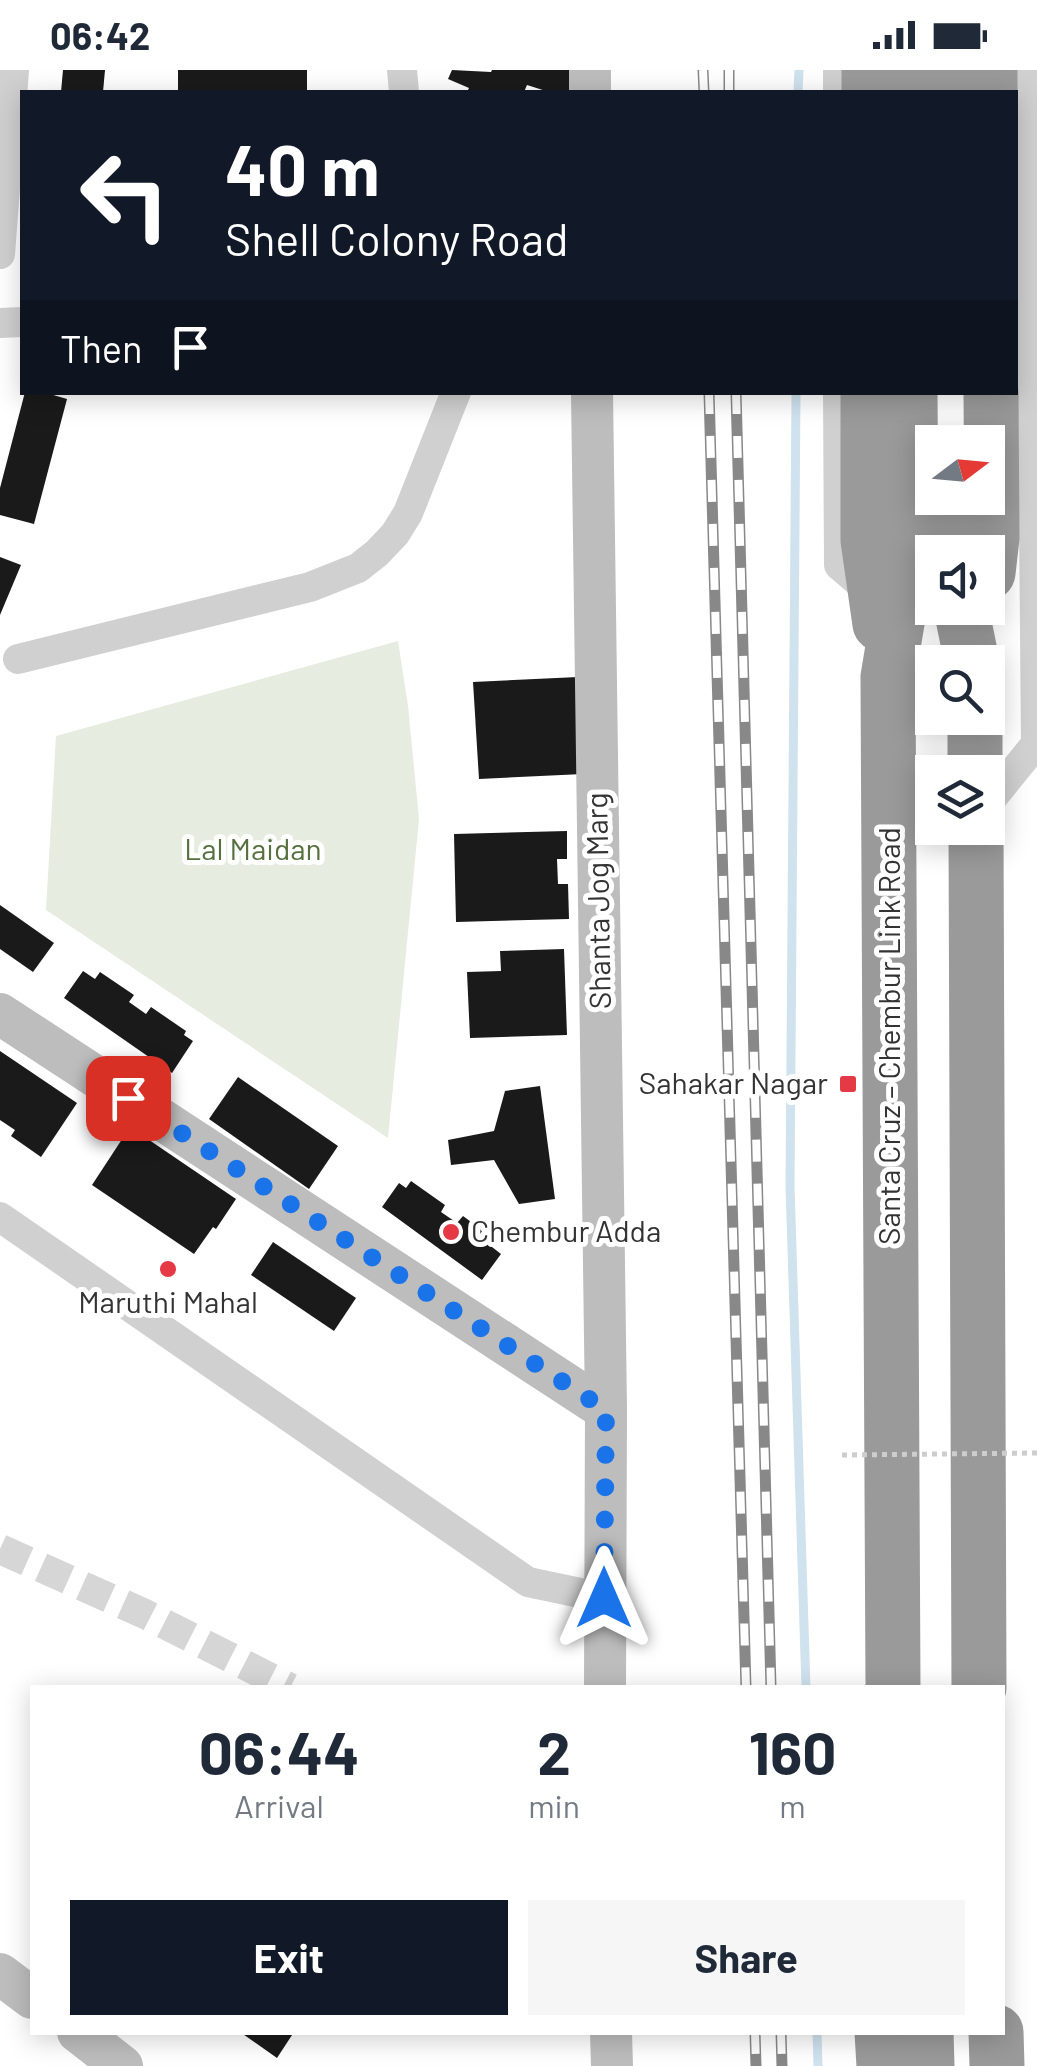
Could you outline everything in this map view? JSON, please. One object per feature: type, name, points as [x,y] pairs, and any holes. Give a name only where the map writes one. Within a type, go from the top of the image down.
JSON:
[{"type":"highway","points":[[868,395],[868,540],[888,677]]},
{"type":"highway","name":"Santa Cruz – Chembur Link Road","points":[[892,1685],[888,677],[911,539],[910,395]]},
{"type":"highway","points":[[948,395],[948,425]]},
{"type":"highway","points":[[991,395],[992,535]]},
{"type":"highway","points":[[976,845],[979,1685]]},
{"type":"highway","points":[[882,2035],[884,2066]]},
{"type":"highway","points":[[926,2035],[928,2066]]},
{"type":"highway","points":[[963,2035],[964,2066]]},
{"type":"highway","points":[[996,2035],[996,2066]]},
{"type":"street","points":[[0,254],[14,70]]},
{"type":"street","points":[[1005,783],[1036,744],[1030,70]]},
{"type":"street","points":[[18,659],[310,586],[358,568],[378,553],[408,513],[455,395]]},
{"type":"street","name":"Shanta Jog Marg","points":[[592,395],[606,1410],[606,1685]]},
{"type":"street","points":[[838,395],[838,565],[876,596]]},
{"type":"street","points":[[0,1014],[606,1410]]},
{"type":"street","points":[[0,1217],[528,1582],[604,1598]]},
{"type":"street","points":[[0,1974],[30,1996]]},
{"type":"street","points":[[82,2035],[122,2066]]},
{"type":"street","points":[[611,2035],[612,2066]]},
{"type":"path","points":[[842,1455],[1037,1453]]},
{"type":"green space","name":"Lal Maidan","points":[[398,641],[419,819],[388,1138],[46,910],[56,736]]},
{"type":"building","points":[[63,70],[105,70],[103,90],[61,90]]},
{"type":"building","points":[[178,70],[307,70],[307,90],[178,90]]},
{"type":"building","points":[[452,70],[579,70],[573,90],[543,90],[527,85],[525,90],[468,90],[448,79]]},
{"type":"building","points":[[24,395],[67,399],[34,524],[0,515],[0,488]]},
{"type":"building","points":[[0,557],[21,565],[0,615]]},
{"type":"building","points":[[578,677],[583,774],[479,779],[473,682]]},
{"type":"building","points":[[567,831],[567,859],[557,859],[558,884],[568,884],[569,919],[456,922],[454,834]]},
{"type":"building","points":[[0,905],[54,943],[33,972],[0,949]]},
{"type":"building","points":[[564,949],[567,1035],[470,1038],[467,972],[501,971],[500,951]]},
{"type":"building","points":[[83,971],[95,979],[100,972],[134,995],[129,1002],[146,1014],[151,1007],[186,1031],[184,1035],[193,1041],[172,1073],[64,998]]},
{"type":"building","points":[[0,1051],[77,1103],[41,1157],[11,1136],[15,1130],[0,1120]]},
{"type":"building","points":[[238,1077],[338,1146],[309,1189],[209,1119]]},
{"type":"building","points":[[540,1086],[555,1199],[519,1204],[494,1160],[451,1165],[448,1140],[494,1131],[505,1091]]},
{"type":"building","points":[[130,1127],[236,1199],[194,1254],[92,1185]]},
{"type":"building","name":"Chembur Adda","points":[[411,1181],[445,1205],[441,1212],[457,1223],[463,1216],[497,1241],[492,1247],[501,1254],[482,1280],[382,1207],[399,1183],[406,1188]]},
{"type":"building","points":[[273,1242],[356,1298],[334,1331],[251,1275]]},
{"type":"building","points":[[244,2035],[292,2035],[277,2058]]},
{"type":"waterway","points":[[798,90],[799,70]]},
{"type":"waterway","points":[[796,395],[790,1186],[806,1685]]},
{"type":"waterway","points":[[817,2035],[818,2066]]},
{"type":"tunnel","points":[[0,1549],[145,1614],[284,1685]]},
{"type":"railway","points":[[703,70],[704,90]]},
{"type":"railway","points":[[729,70],[729,90]]},
{"type":"railway","points":[[709,395],[746,1685]]},
{"type":"railway","points":[[736,395],[771,1685]]},
{"type":"railway","points":[[755,2035],[756,2066]]},
{"type":"railway","points":[[781,2035],[782,2066]]},
{"type":"place","name":"Sahakar Nagar","points":[[848,1084]]},
{"type":"place","name":"Chembur Adda","points":[[451,1232]]},
{"type":"place","name":"Maruthi Mahal","points":[[168,1269]]},
{"type":"route","points":[[128,1098],[606,1410],[604,1598]]}]
